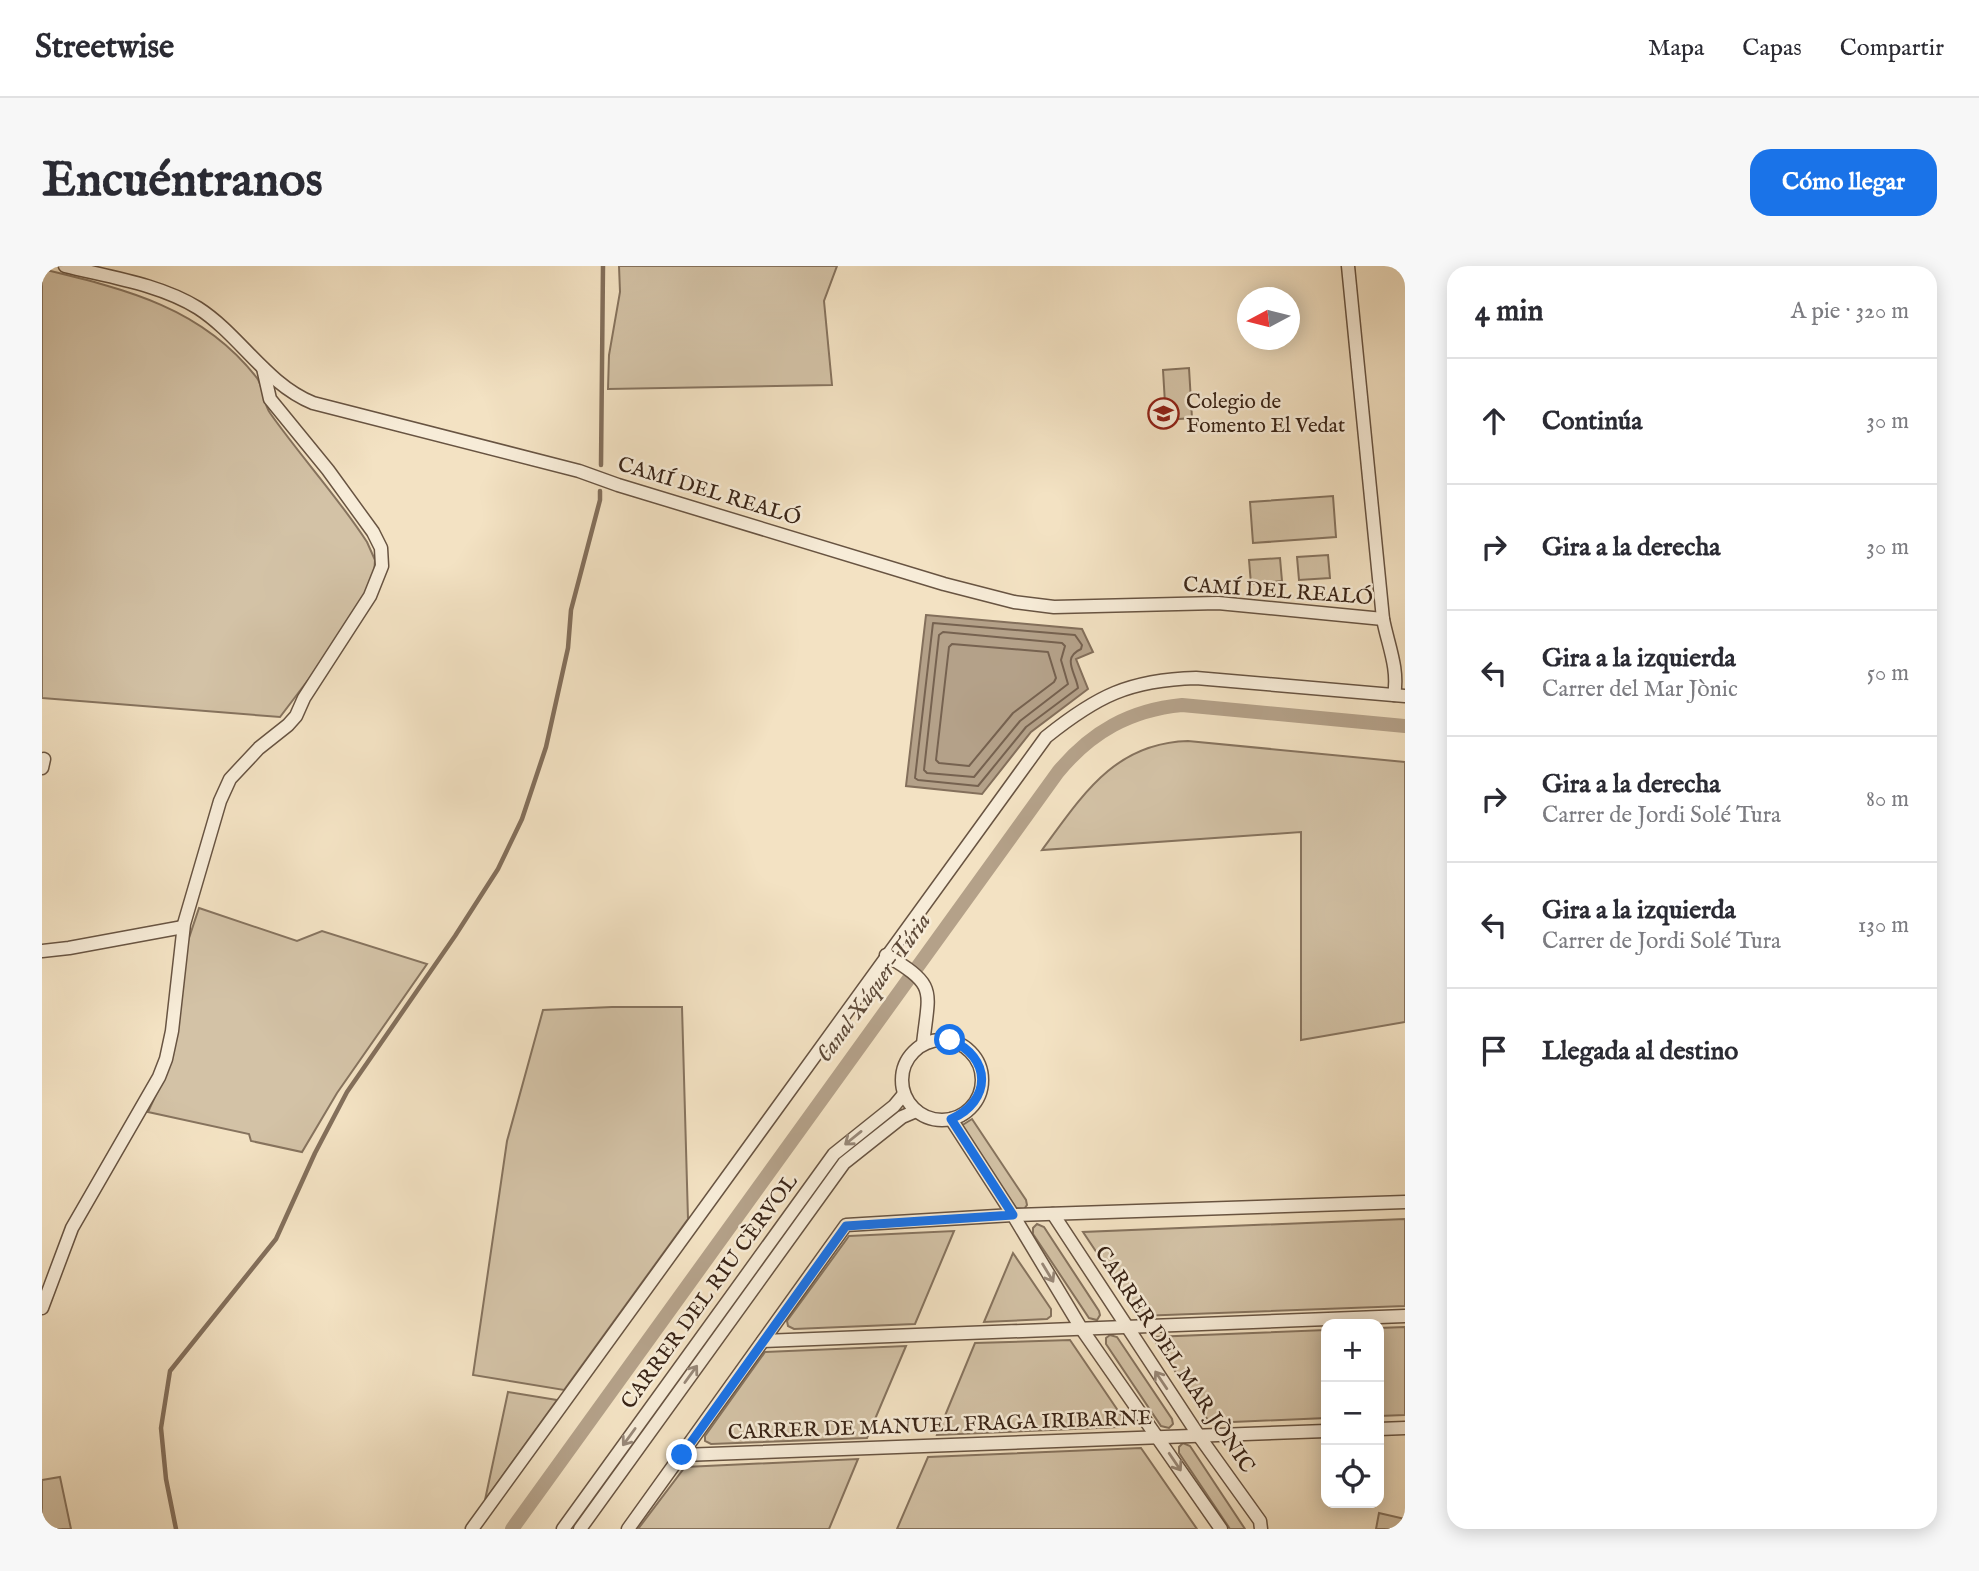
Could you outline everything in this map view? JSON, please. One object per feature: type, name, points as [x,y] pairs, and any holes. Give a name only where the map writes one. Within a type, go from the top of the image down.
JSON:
[{"type":"street","name":"CAMÍ DEL REALÓ","points":[[65,266],[162,291],[198,309],[242,345],[290,391],[313,403],[490,446],[579,471],[944,584],[1014,602],[1054,607],[1218,603],[1383,619]]},
{"type":"street","points":[[1348,266],[1383,619],[1396,670],[1405,682],[1399,687],[1399,695]]},
{"type":"street","points":[[42,1308],[72,1228],[159,1077],[166,1059],[172,1031],[183,927],[220,801],[230,779],[244,762],[288,726],[296,716],[304,698],[370,596],[382,566],[380,548],[373,531],[270,399],[263,368]]},
{"type":"street","points":[[1396,670],[1399,695]]},
{"type":"street","points":[[472,1529],[891,958],[1046,737],[1074,714],[1107,695],[1129,686],[1164,679],[1196,678],[1399,695]]},
{"type":"street","points":[[42,951],[183,927]]},
{"type":"street","points":[[891,958],[923,980],[929,994],[923,1044]]},
{"type":"street","points":[[950,1040],[962,1045],[972,1054],[979,1066],[982,1079],[980,1093],[973,1105],[963,1114],[951,1119],[926,1117],[916,1111],[904,1094],[902,1082],[907,1060],[923,1044],[950,1040]]},
{"type":"street","name":"CARRER DEL RIU CÈRVOL","points":[[563,1529],[834,1154],[894,1106],[904,1094]]},
{"type":"street","name":"CARRER DEL RIU CÈRVOL","points":[[580,1529],[844,1163],[902,1117],[916,1111]]},
{"type":"street","points":[[951,1119],[1081,1328],[1221,1529]]},
{"type":"street","points":[[628,1529],[846,1226],[1013,1215],[1405,1202]]},
{"type":"street","name":"CARRER DEL MAR JÒNIC","points":[[1053,1214],[1126,1328],[1260,1521],[1261,1529]]},
{"type":"street","points":[[763,1340],[1405,1317]]},
{"type":"street","points":[[1384,1429],[1405,1428]]},
{"type":"street","name":"CARRER DE MANUEL FRAGA IRIBARNE","points":[[682,1455],[1321,1431]]},
{"type":"shaded area","points":[[619,266],[837,266],[824,301],[832,385],[608,389],[609,355],[620,292]]},
{"type":"shaded area","points":[[42,269],[103,284],[160,304],[212,334],[257,378],[270,413],[367,542],[375,560],[374,576],[343,634],[280,717],[42,698]]},
{"type":"shaded area","points":[[1189,368],[1192,418],[1166,420],[1163,370]]},
{"type":"shaded area","points":[[1333,496],[1336,537],[1253,543],[1250,502]]},
{"type":"shaded area","points":[[1328,555],[1330,578],[1299,580],[1297,557]]},
{"type":"shaded area","points":[[1280,558],[1282,581],[1251,584],[1249,560]]},
{"type":"shaded area","points":[[1188,741],[1405,762],[1405,1022],[1301,1040],[1301,832],[1042,850],[1086,792],[1120,762],[1140,751],[1162,744]]},
{"type":"shaded area","points":[[199,908],[297,941],[322,931],[427,964],[337,1093],[302,1152],[251,1141],[249,1134],[148,1112],[171,1062],[185,950]]},
{"type":"shaded area","points":[[682,1007],[688,1219],[564,1390],[473,1375],[507,1141],[543,1010]]},
{"type":"shaded area","points":[[972,1119],[1026,1200],[1024,1209],[1016,1208],[961,1126]]},
{"type":"shaded area","points":[[1405,1219],[1405,1306],[1139,1316],[1083,1232]]},
{"type":"shaded area","points":[[1037,1224],[1044,1227],[1099,1311],[1097,1320],[1089,1318],[1033,1234],[1033,1228]]},
{"type":"shaded area","points":[[954,1231],[915,1324],[794,1329],[788,1326],[787,1321],[849,1236]]},
{"type":"shaded area","points":[[1013,1253],[1051,1309],[1051,1316],[1047,1319],[984,1322]]},
{"type":"shaded area","points":[[1405,1327],[1405,1415],[1384,1416],[1384,1328]]},
{"type":"shaded area","points":[[1321,1330],[1321,1418],[1210,1423],[1152,1337]]},
{"type":"shaded area","points":[[1110,1335],[1117,1337],[1172,1419],[1173,1424],[1169,1428],[1161,1426],[1106,1344],[1106,1338]]},
{"type":"shaded area","points":[[1070,1340],[1123,1418],[1120,1427],[937,1435],[975,1343]]},
{"type":"shaded area","points":[[906,1346],[867,1438],[711,1444],[705,1441],[705,1436],[765,1352]]},
{"type":"shaded area","points":[[508,1392],[557,1400],[485,1500]]},
{"type":"shaded area","points":[[1183,1443],[1190,1446],[1245,1529],[1230,1529],[1179,1453],[1179,1447]]},
{"type":"shaded area","points":[[1141,1448],[1197,1529],[897,1529],[928,1457]]},
{"type":"shaded area","points":[[858,1459],[829,1529],[638,1529],[685,1467]]},
{"type":"shaded area","points":[[60,1477],[71,1529],[42,1529],[42,1480]]},
{"type":"shaded area","points":[[1379,1513],[1405,1519],[1405,1529],[1376,1529]]},
{"type":"water","points":[[926,615],[1082,629],[1093,652],[1076,659],[1088,689],[1031,732],[982,794],[906,786]]},
{"type":"waterway","points":[[601,465],[603,266]]},
{"type":"waterway","points":[[176,1529],[166,1479],[161,1428],[170,1371],[276,1239],[315,1153],[347,1092],[498,869],[522,819],[546,747],[568,648],[571,610],[600,500],[600,491]]},
{"type":"waterway","name":"Canal Xúquer-Túria","points":[[512,1529],[1058,772],[1084,745],[1113,725],[1129,718],[1182,705],[1405,726]]},
{"type":"place","name":"Colegio de Fomento El Vedat","points":[[1163,414]]},
{"type":"route","points":[[682,1455],[846,1226],[1013,1215],[951,1119],[963,1114],[973,1105],[980,1093],[982,1079],[972,1054],[962,1045],[950,1040]]}]
